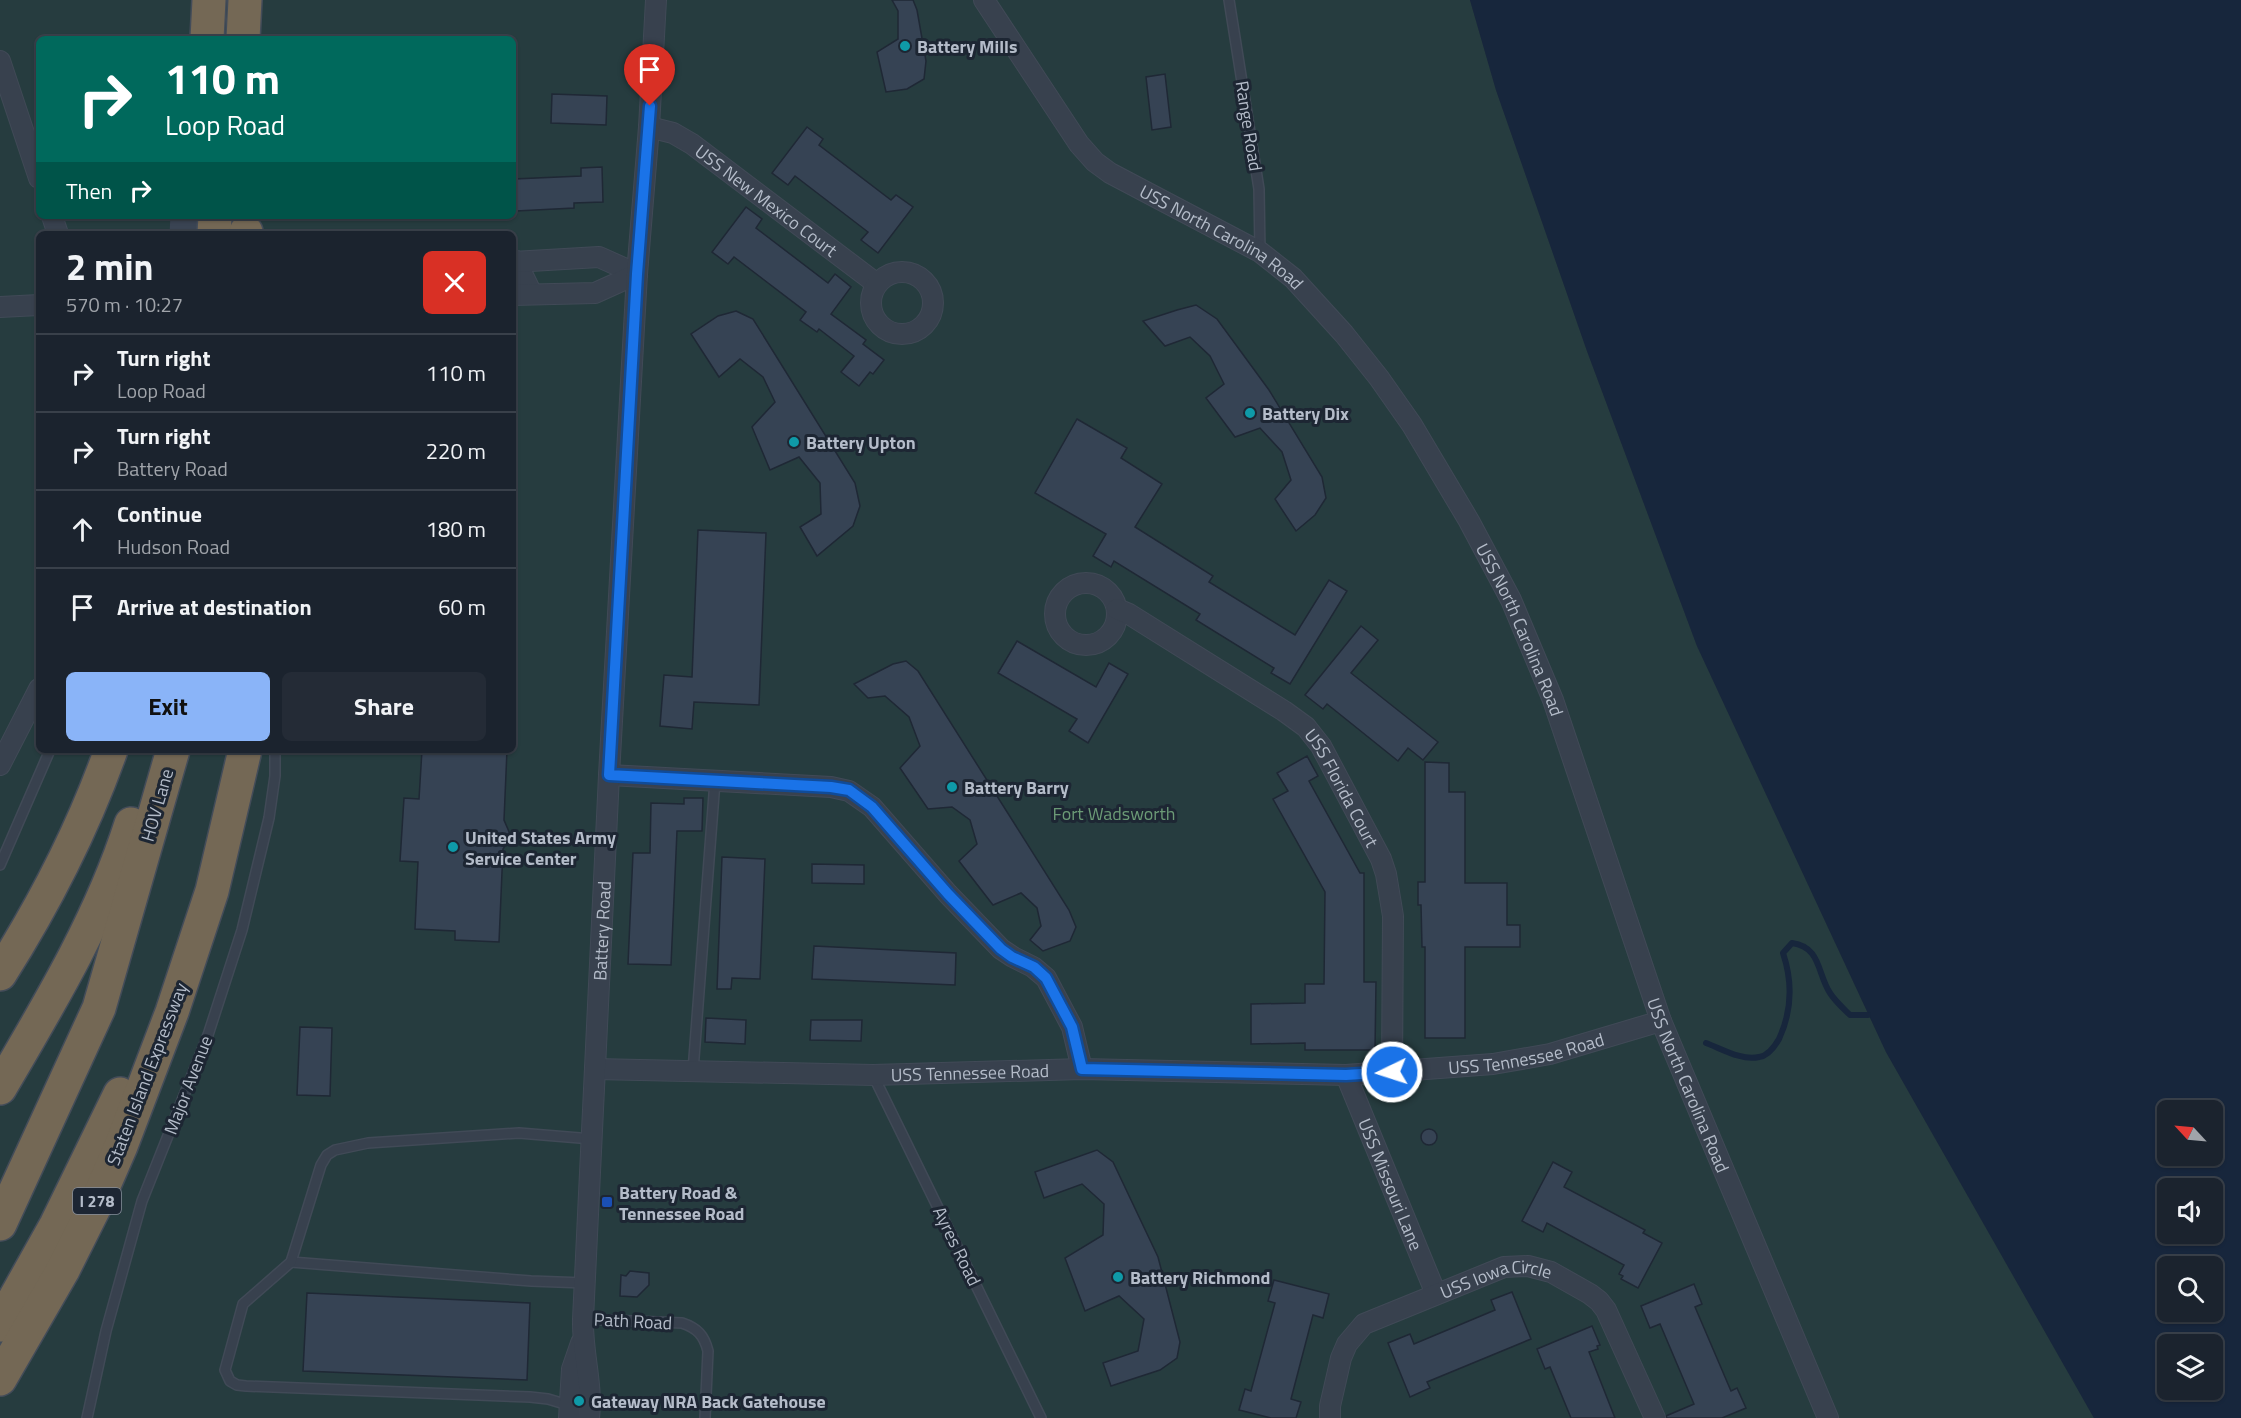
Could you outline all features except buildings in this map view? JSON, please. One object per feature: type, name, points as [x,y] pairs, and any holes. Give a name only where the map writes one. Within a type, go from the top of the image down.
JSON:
[{"type":"highway","points":[[207,36],[209,0]]},
{"type":"highway","points":[[226,36],[238,2]]},
{"type":"highway","points":[[238,2],[243,36]]},
{"type":"highway","points":[[219,219],[234,230]]},
{"type":"highway","points":[[0,974],[35,916],[66,857],[95,794],[110,753]]},
{"type":"highway","points":[[56,993],[102,899],[130,827],[150,753]]},
{"type":"highway","name":"HOV Lane","points":[[141,860],[156,817],[172,753]]},
{"type":"highway","points":[[0,1224],[131,939],[158,874],[180,805],[193,753]]},
{"type":"highway","name":"Staten Island Expressway","points":[[0,1379],[63,1270],[95,1206],[121,1146],[172,1012],[212,891],[244,753]]},
{"type":"highway","points":[[0,1088],[56,993],[141,860]]},
{"type":"highway","points":[[0,1190],[47,1110],[99,1008],[141,860]]},
{"type":"highway","points":[[0,1325],[56,1225],[131,1070],[172,1012]]},
{"type":"highway","points":[[0,1071],[26,1044]]},
{"type":"street","name":"Battery Road","points":[[590,1411],[583,1328],[595,1070],[637,274],[649,127],[656,0]]},
{"type":"street","name":"USS North Carolina Road","points":[[984,0],[1079,144],[1095,162],[1110,173],[1260,252],[1283,269],[1303,288],[1379,378],[1433,460],[1511,600],[1552,700],[1661,1022],[1828,1418]]},
{"type":"street","points":[[0,61],[36,169]]},
{"type":"street","name":"USS New Mexico Court","points":[[649,127],[673,133],[692,144],[877,284]]},
{"type":"street","points":[[516,262],[599,258],[637,274]]},
{"type":"street","points":[[516,266],[523,294],[595,293],[637,274]]},
{"type":"street","points":[[0,307],[36,305]]},
{"type":"street","name":"USS Florida Court","points":[[1117,609],[1129,614],[1284,711],[1312,733],[1321,746],[1381,859],[1389,888],[1393,916],[1392,1072]]},
{"type":"street","points":[[0,765],[36,695]]},
{"type":"street","points":[[609,775],[831,787],[849,790],[872,807],[948,894],[1001,949],[1034,967],[1046,978],[1072,1027],[1082,1069]]},
{"type":"street","name":"USS Tennessee Road","points":[[595,1070],[873,1075],[1082,1069],[1346,1075],[1494,1064],[1550,1054],[1661,1022]]},
{"type":"street","name":"USS Missouri Lane","points":[[1346,1075],[1436,1294]]},
{"type":"street","name":"USS Iowa Circle","points":[[1330,1418],[1330,1406],[1341,1358],[1347,1344],[1357,1331],[1371,1320],[1504,1267],[1528,1266],[1551,1272],[1568,1280],[1590,1294],[1606,1310],[1655,1418]]},
{"type":"street","name":"Battery Road","points":[[568,1412],[572,1369],[583,1328]]},
{"type":"lane","name":"Range Road","points":[[1229,0],[1259,189],[1260,252]]},
{"type":"lane","points":[[0,865],[49,753]]},
{"type":"lane","name":"Major Avenue","points":[[87,1418],[108,1320],[142,1201],[208,1035],[242,930],[269,818],[275,776],[275,753]]},
{"type":"lane","points":[[693,1071],[715,781]]},
{"type":"lane","name":"Ayres Road","points":[[873,1075],[1041,1418]]},
{"type":"lane","points":[[568,1412],[548,1399],[530,1397],[237,1385],[230,1381],[225,1370],[243,1304],[291,1262],[321,1165],[327,1155],[335,1150],[368,1143],[519,1132],[592,1139]]},
{"type":"lane","points":[[291,1262],[585,1284]]},
{"type":"lane","name":"Path Road","points":[[583,1328],[682,1323],[693,1327],[706,1341],[708,1351],[705,1418]]},
{"type":"green space","name":"Fort Wadsworth","points":[[0,0],[1470,0],[1496,90],[1587,351],[1697,646],[1886,1052],[2094,1418],[0,1418]]},
{"type":"water","points":[[1470,0],[2241,0],[2241,1418],[2094,1418],[1886,1052],[1697,646],[1587,351],[1496,90]]},
{"type":"waterway","points":[[1706,1043],[1732,1054],[1752,1058],[1765,1055],[1773,1048],[1779,1039],[1789,1007],[1790,986],[1783,953],[1792,943],[1801,945],[1813,955],[1830,993],[1850,1015],[1868,1015]]},
{"type":"tunnel","points":[[186,231],[187,219]]},
{"type":"place","name":"Battery Mills","points":[[905,46]]},
{"type":"place","name":"Battery Dix","points":[[1250,413]]},
{"type":"place","name":"Battery Upton","points":[[794,442]]},
{"type":"place","name":"Battery Barry","points":[[952,787]]},
{"type":"place","name":"United States Army Service Center","points":[[453,847]]},
{"type":"place","name":"Battery Road & Tennessee Road","points":[[607,1202]]},
{"type":"place","name":"Battery Richmond","points":[[1118,1277]]},
{"type":"place","name":"Gateway NRA Back Gatehouse","points":[[579,1401]]},
{"type":"route","points":[[650,106],[637,274],[609,775],[831,787],[849,790],[872,807],[948,894],[1001,949],[1034,967],[1046,978],[1072,1027],[1082,1069],[1346,1075],[1392,1072]]}]
